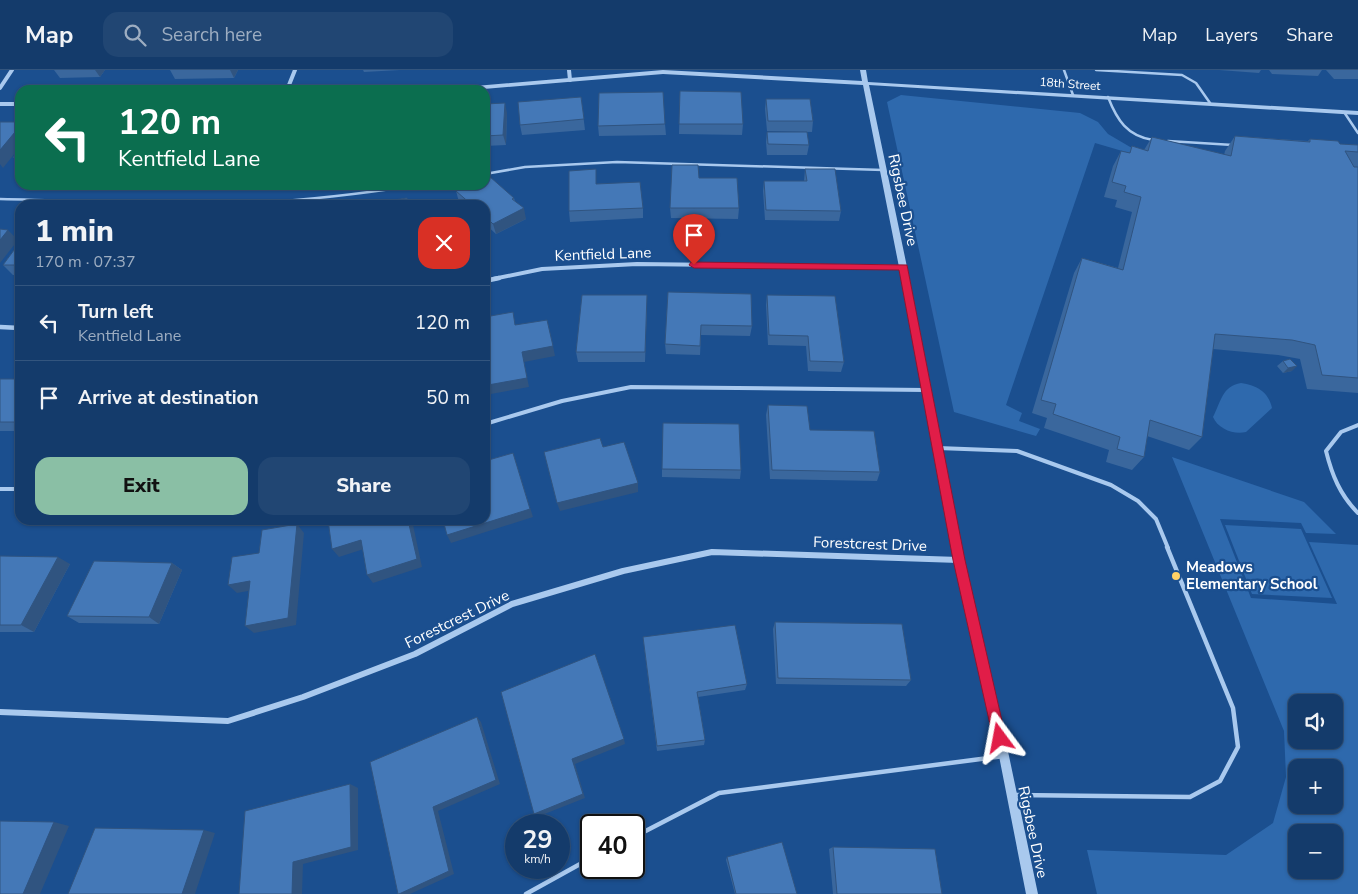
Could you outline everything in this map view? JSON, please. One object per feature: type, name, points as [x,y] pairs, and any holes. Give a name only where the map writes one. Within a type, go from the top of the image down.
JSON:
[{"type":"street","points":[[0,88],[12,70]]},
{"type":"street","points":[[289,85],[295,70]]},
{"type":"street","points":[[569,70],[570,80]]},
{"type":"street","name":"Rigsbee Drive","points":[[862,70],[903,267],[959,560],[1004,756],[1032,894]]},
{"type":"street","name":"18th Street","points":[[490,87],[672,72],[865,82],[1358,113]]},
{"type":"street","points":[[0,104],[15,104]]},
{"type":"street","name":"Kentfield Lane","points":[[490,280],[542,270],[581,266],[637,264],[903,267]]},
{"type":"street","points":[[0,327],[15,328]]},
{"type":"street","name":"Forestcrest Drive","points":[[0,712],[228,721],[303,697],[415,654],[512,604],[624,571],[712,552],[959,560]]},
{"type":"lane","points":[[1064,70],[1073,95]]},
{"type":"lane","points":[[1096,70],[1182,75],[1196,83],[1210,104]]},
{"type":"lane","points":[[1108,97],[1117,122],[1129,133],[1148,140],[1158,140]]},
{"type":"lane","points":[[1344,112],[1358,133]]},
{"type":"lane","points":[[1168,141],[1236,146]]},
{"type":"lane","points":[[490,173],[525,167],[617,162],[883,170]]},
{"type":"lane","points":[[307,200],[345,197],[388,190]]},
{"type":"lane","points":[[0,199],[31,200]]},
{"type":"lane","points":[[490,423],[562,401],[631,387],[927,390]]},
{"type":"lane","points":[[1358,425],[1340,432],[1326,450],[1331,474],[1344,501],[1358,513]]},
{"type":"lane","points":[[938,448],[1017,451],[1111,485],[1138,501],[1156,519],[1233,708],[1238,747],[1220,781],[1190,796],[1011,795]]},
{"type":"lane","points":[[0,489],[15,489]]},
{"type":"lane","points":[[645,830],[719,793],[1004,756]]},
{"type":"lane","points":[[526,894],[580,864]]},
{"type":"shaded area","points":[[901,95],[1080,113],[1098,122],[1108,134],[1137,151],[1136,155],[1095,143],[1006,405],[1022,413],[1019,421],[1040,429],[1036,436],[954,412],[887,102]]},
{"type":"shaded area","points":[[1241,383],[1261,390],[1268,398],[1272,408],[1246,432],[1236,433],[1222,428],[1213,417],[1226,391],[1230,387]]},
{"type":"shaded area","points":[[1172,457],[1304,502],[1336,534],[1306,533],[1301,523],[1220,519],[1251,598],[1337,604],[1309,542],[1358,545],[1358,894],[1097,894],[1087,850],[1226,855],[1273,823],[1286,777],[1284,731]]},
{"type":"shaded area","points":[[1225,525],[1301,529],[1332,598],[1252,594]]},
{"type":"building","points":[[680,91],[741,92],[743,124],[679,124]]},
{"type":"building","points":[[663,92],[665,124],[598,126],[599,93]]},
{"type":"building","points":[[581,97],[584,119],[520,125],[518,102]]},
{"type":"building","points":[[766,99],[810,99],[813,121],[768,121]]},
{"type":"building","points":[[505,103],[503,135],[490,136],[490,104]]},
{"type":"building","points":[[0,122],[15,122],[15,132],[0,150]]},
{"type":"building","points":[[767,132],[807,132],[809,145],[768,144]]},
{"type":"building","points":[[1235,136],[1310,142],[1310,139],[1338,141],[1340,144],[1358,145],[1358,152],[1345,151],[1354,167],[1358,167],[1358,378],[1322,375],[1315,345],[1292,340],[1215,334],[1202,437],[1150,420],[1144,457],[1117,449],[1120,437],[1053,414],[1056,404],[1041,400],[1082,258],[1123,270],[1141,197],[1124,192],[1126,186],[1112,182],[1121,151],[1130,153],[1132,146],[1148,151],[1152,137],[1231,156]]},
{"type":"building","points":[[672,165],[698,165],[699,178],[737,178],[739,208],[670,208]]},
{"type":"building","points":[[596,169],[596,184],[640,182],[643,208],[569,211],[569,171]]},
{"type":"building","points":[[805,169],[835,169],[841,211],[766,210],[764,181],[807,181]]},
{"type":"building","points":[[490,177],[524,208],[493,224],[490,221],[490,200],[466,200],[456,191],[490,190]]},
{"type":"building","points":[[0,229],[8,230],[0,240]]},
{"type":"building","points":[[15,249],[15,265],[3,265]]},
{"type":"building","points":[[668,292],[751,294],[752,326],[701,325],[700,346],[665,344]]},
{"type":"building","points":[[582,295],[647,295],[645,352],[576,352]]},
{"type":"building","points":[[767,295],[835,296],[844,362],[810,361],[808,336],[769,335]]},
{"type":"building","points":[[513,312],[515,325],[547,320],[553,346],[522,352],[527,378],[490,385],[490,316]]},
{"type":"building","points":[[1290,359],[1297,366],[1288,368],[1283,361]]},
{"type":"building","points":[[0,379],[15,379],[15,422],[0,422]]},
{"type":"building","points":[[768,405],[807,406],[810,430],[874,431],[880,472],[772,470]]},
{"type":"building","points":[[663,423],[739,424],[741,470],[662,469]]},
{"type":"building","points":[[600,438],[603,447],[624,442],[638,483],[557,503],[544,452]]},
{"type":"building","points":[[513,453],[530,509],[490,522],[490,460]]},
{"type":"building","points":[[297,525],[288,618],[245,626],[250,581],[228,585],[232,557],[259,553],[262,530]]},
{"type":"building","points":[[329,525],[409,525],[417,559],[367,575],[361,540],[332,549]]},
{"type":"building","points":[[444,525],[479,525],[447,535]]},
{"type":"building","points":[[0,556],[58,557],[21,625],[0,625]]},
{"type":"building","points":[[94,561],[172,563],[149,617],[67,616]]},
{"type":"building","points":[[775,622],[902,624],[911,680],[778,678]]},
{"type":"building","points":[[735,625],[747,684],[697,692],[705,740],[657,746],[643,637]]},
{"type":"building","points":[[595,654],[624,739],[572,759],[583,794],[534,814],[501,692]]},
{"type":"building","points":[[477,717],[496,780],[433,807],[449,871],[398,894],[370,762]]},
{"type":"building","points":[[350,784],[351,847],[293,862],[292,894],[239,894],[245,811]]},
{"type":"building","points":[[0,821],[54,822],[23,894],[0,894]]},
{"type":"building","points":[[95,828],[204,830],[182,894],[68,894]]},
{"type":"building","points":[[782,842],[797,894],[736,894],[727,857]]},
{"type":"building","points":[[833,847],[935,849],[942,894],[837,894]]},
{"type":"place","name":"Meadows Elementary School","points":[[1176,576]]},
{"type":"route","points":[[694,265],[903,267],[959,560],[1000,738]]}]
